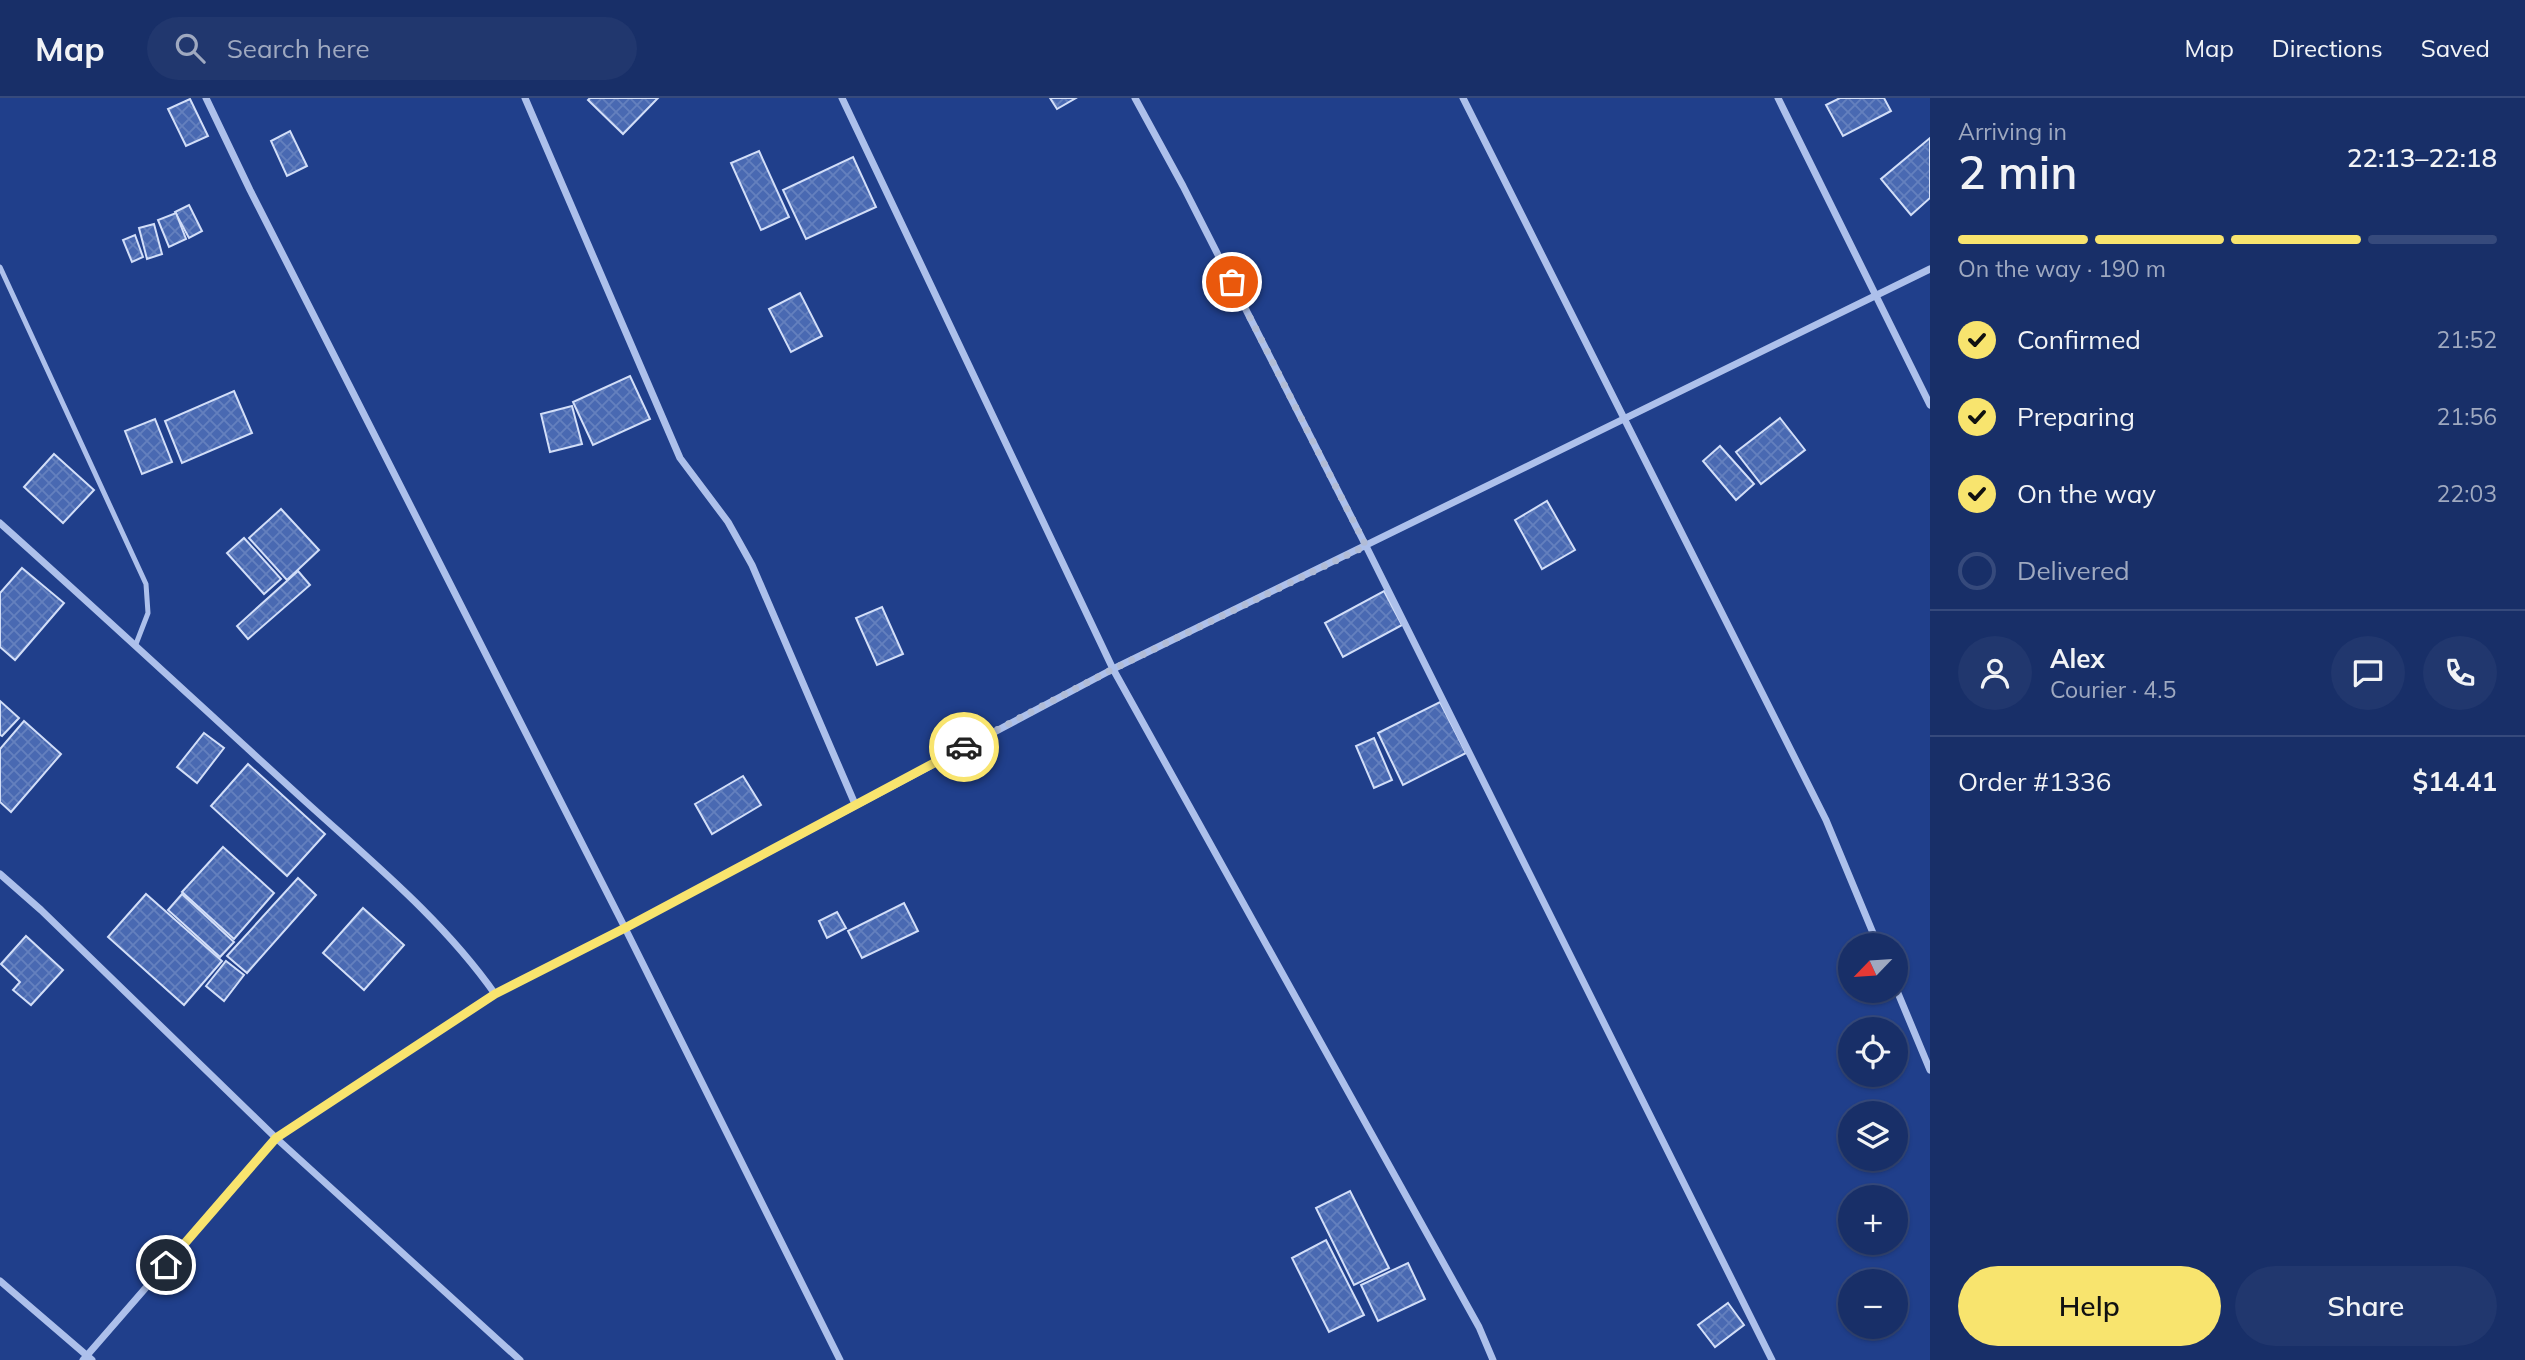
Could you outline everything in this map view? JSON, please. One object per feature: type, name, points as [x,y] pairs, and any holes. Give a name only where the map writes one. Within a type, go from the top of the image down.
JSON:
[{"type":"street","points":[[206,98],[840,1360]]},
{"type":"street","points":[[525,98],[680,458],[728,522],[751,565],[855,804]]},
{"type":"street","points":[[842,98],[1113,669],[1479,1327],[1493,1360]]},
{"type":"street","points":[[1135,98],[1183,186],[1366,546],[1772,1360]]},
{"type":"street","points":[[1463,98],[1826,820],[1873,933]]},
{"type":"street","points":[[1778,98],[1930,405]]},
{"type":"street","points":[[0,1281],[87,1359],[276,1138],[495,994],[1113,669],[1930,269]]},
{"type":"street","points":[[0,523],[136,644],[396,884],[477,967],[495,994]]},
{"type":"street","points":[[0,874],[41,910],[276,1138],[520,1360]]},
{"type":"street","points":[[1902,1003],[1930,1070]]},
{"type":"lane","points":[[0,267],[146,584],[149,613],[136,644]]},
{"type":"building","points":[[658,98],[623,134],[588,100]]},
{"type":"building","points":[[1050,98],[1076,98],[1057,109]]},
{"type":"building","points":[[1840,98],[1884,98],[1891,111],[1843,136],[1826,105]]},
{"type":"building","points":[[190,99],[208,136],[186,146],[168,109]]},
{"type":"building","points":[[290,131],[307,166],[287,176],[271,141]]},
{"type":"building","points":[[1930,138],[1930,198],[1911,215],[1881,179]]},
{"type":"building","points":[[759,151],[789,217],[761,230],[731,163]]},
{"type":"building","points":[[853,157],[876,207],[806,239],[783,190]]},
{"type":"building","points":[[189,205],[202,231],[189,238],[175,212]]},
{"type":"building","points":[[176,213],[186,239],[169,247],[158,220]]},
{"type":"building","points":[[154,224],[162,254],[147,259],[139,228]]},
{"type":"building","points":[[135,235],[143,257],[132,262],[123,240]]},
{"type":"building","points":[[800,293],[822,336],[791,352],[769,309]]},
{"type":"building","points":[[630,376],[650,419],[593,445],[573,402]]},
{"type":"building","points":[[234,391],[252,433],[182,463],[165,421]]},
{"type":"building","points":[[572,406],[582,444],[550,452],[541,414]]},
{"type":"building","points":[[1780,418],[1805,450],[1761,484],[1736,452]]},
{"type":"building","points":[[155,419],[172,462],[142,474],[125,431]]},
{"type":"building","points":[[1720,446],[1754,484],[1736,500],[1703,461]]},
{"type":"building","points":[[54,454],[94,490],[63,523],[24,487]]},
{"type":"building","points":[[1547,501],[1575,550],[1542,569],[1515,520]]},
{"type":"building","points":[[281,509],[319,550],[287,580],[249,538]]},
{"type":"building","points":[[244,538],[281,579],[264,594],[227,553]]},
{"type":"building","points":[[22,568],[64,603],[15,660],[0,647],[0,593]]},
{"type":"building","points":[[298,571],[310,585],[248,639],[237,626]]},
{"type":"building","points":[[1384,591],[1402,625],[1343,657],[1325,623]]},
{"type":"building","points":[[882,607],[903,654],[877,665],[856,618]]},
{"type":"building","points":[[0,701],[19,718],[2,736],[0,735]]},
{"type":"building","points":[[1440,702],[1466,753],[1403,785],[1378,733]]},
{"type":"building","points":[[24,721],[61,754],[11,812],[0,802],[0,749]]},
{"type":"building","points":[[204,733],[224,748],[197,783],[177,767]]},
{"type":"building","points":[[1374,738],[1392,780],[1374,788],[1356,746]]},
{"type":"building","points":[[248,764],[325,834],[287,876],[211,806]]},
{"type":"building","points":[[743,776],[761,805],[712,834],[695,804]]},
{"type":"building","points":[[223,847],[274,893],[234,939],[182,892]]},
{"type":"building","points":[[298,878],[316,895],[247,973],[227,956]]},
{"type":"building","points":[[146,894],[222,961],[184,1005],[108,937]]},
{"type":"building","points":[[182,894],[234,942],[220,957],[168,910]]},
{"type":"building","points":[[904,903],[918,931],[862,958],[848,931]]},
{"type":"building","points":[[363,908],[404,945],[364,990],[323,953]]},
{"type":"building","points":[[837,912],[846,928],[827,938],[819,921]]},
{"type":"building","points":[[26,936],[63,970],[31,1005],[13,990],[20,982],[1,964]]},
{"type":"building","points":[[226,961],[244,975],[224,1001],[206,986]]},
{"type":"building","points":[[1350,1191],[1389,1268],[1354,1285],[1316,1208]]},
{"type":"building","points":[[1326,1240],[1364,1315],[1329,1332],[1292,1258]]},
{"type":"building","points":[[1408,1263],[1425,1299],[1378,1321],[1361,1285]]},
{"type":"building","points":[[1728,1303],[1744,1325],[1715,1347],[1698,1325]]},
{"type":"way so far","points":[[964,747],[1113,669],[1366,546],[1232,282]]},
{"type":"route","points":[[166,1265],[276,1138],[495,994],[625,928],[964,747]]}]
